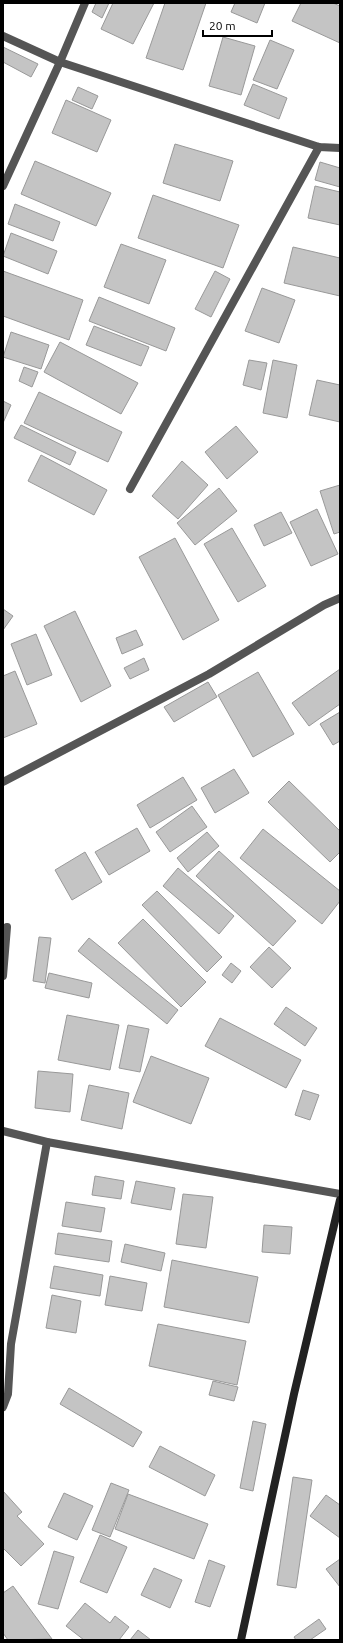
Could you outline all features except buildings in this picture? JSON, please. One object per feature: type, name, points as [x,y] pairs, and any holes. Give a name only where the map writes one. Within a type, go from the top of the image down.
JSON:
[{"type":"main road","points":[[241,1640],[294,1394],[340,1200]]},
{"type":"street","points":[[3,186],[86,3]]},
{"type":"street","points":[[3,36],[60,62],[319,147],[340,148]]},
{"type":"street","points":[[130,489],[319,147]]},
{"type":"street","points":[[3,782],[209,674],[324,605],[340,598]]},
{"type":"street","points":[[3,976],[7,927]]},
{"type":"street","points":[[3,1132],[47,1142],[340,1194]]},
{"type":"street","points":[[3,1407],[8,1394],[11,1344],[47,1142]]}]
